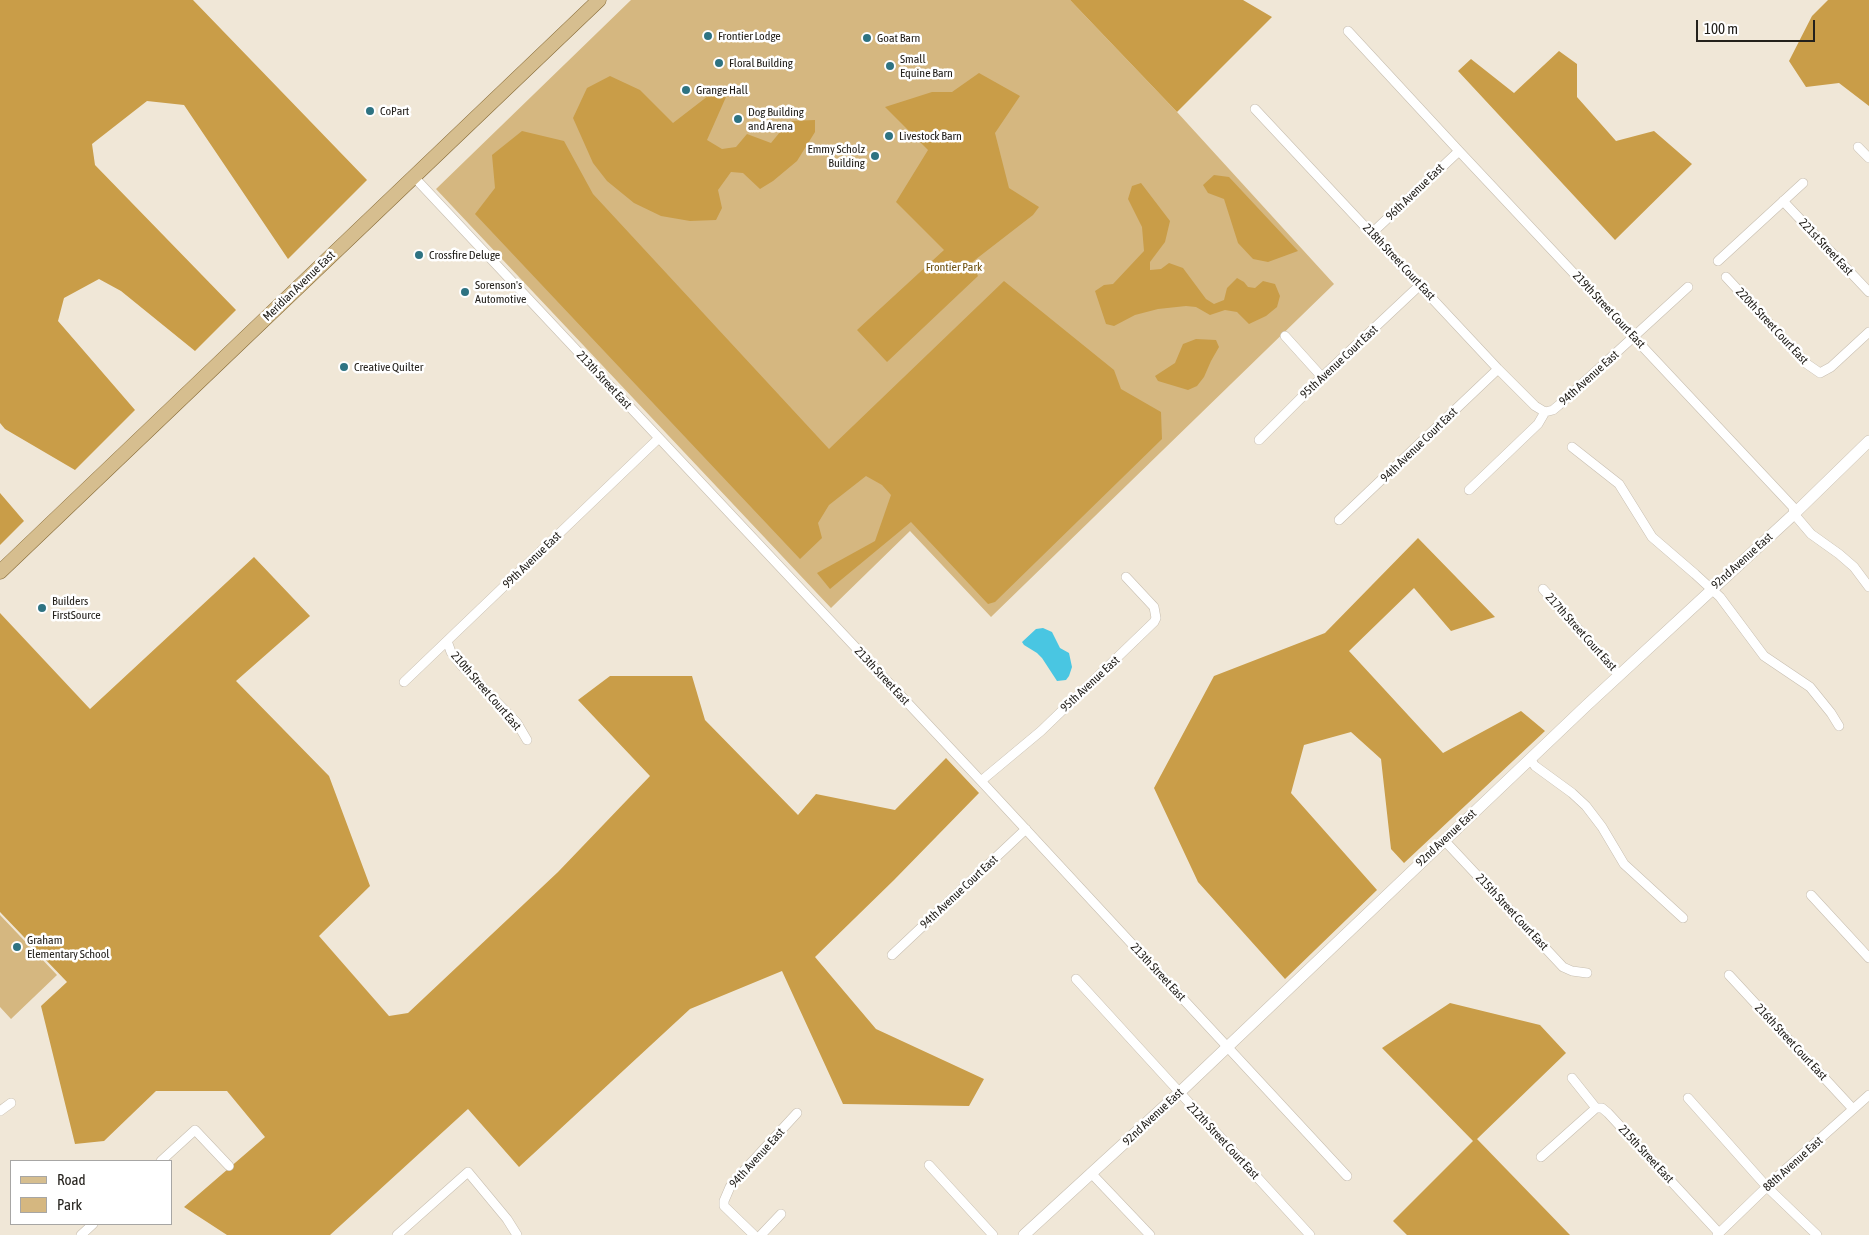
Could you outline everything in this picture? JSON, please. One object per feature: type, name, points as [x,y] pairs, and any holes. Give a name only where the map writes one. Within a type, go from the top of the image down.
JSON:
[{"type":"main road","name":"Meridian Avenue East","points":[[0,572],[599,0]]},
{"type":"street","name":"219th Street Court East","points":[[1348,31],[1793,507],[1794,514],[1811,534],[1854,567],[1869,587]]},
{"type":"street","name":"218th Street Court East","points":[[1255,109],[1498,369],[1535,406],[1545,412]]},
{"type":"street","points":[[1858,147],[1869,158]]},
{"type":"street","name":"96th Avenue East","points":[[1372,233],[1459,151]]},
{"type":"street","name":"213th Street East","points":[[414,177],[1026,829],[1347,1176]]},
{"type":"street","points":[[1718,261],[1803,183]]},
{"type":"street","name":"221st Street East","points":[[1783,201],[1869,292]]},
{"type":"street","name":"220th Street Court East","points":[[1726,277],[1807,364],[1820,373],[1831,368],[1869,332]]},
{"type":"street","name":"95th Avenue Court East","points":[[1259,440],[1322,377],[1420,285]]},
{"type":"street","name":"94th Avenue East","points":[[1469,490],[1538,424],[1545,412],[1559,406],[1688,286]]},
{"type":"street","points":[[1285,336],[1322,377]]},
{"type":"street","name":"94th Avenue Court East","points":[[1339,520],[1498,369]]},
{"type":"street","name":"99th Avenue East","points":[[404,682],[659,438]]},
{"type":"street","name":"92nd Avenue East","points":[[1024,1235],[1179,1093],[1444,840],[1710,589],[1794,514],[1869,441]]},
{"type":"street","points":[[1572,447],[1619,484],[1652,537],[1720,597],[1764,656],[1810,687],[1839,726]]},
{"type":"street","name":"95th Avenue East","points":[[981,781],[1041,731],[1154,622],[1156,618],[1154,607],[1126,577]]},
{"type":"street","name":"217th Street Court East","points":[[1543,589],[1619,676]]},
{"type":"street","name":"210th Street Court East","points":[[447,641],[451,652],[460,665],[517,723],[528,740]]},
{"type":"street","points":[[1530,759],[1536,766],[1586,806],[1602,827],[1624,864],[1683,918]]},
{"type":"street","name":"94th Avenue Court East","points":[[892,955],[1026,829]]},
{"type":"street","name":"215th Street Court East","points":[[1444,840],[1563,967],[1572,971],[1586,973]]},
{"type":"street","points":[[1811,896],[1869,958]]},
{"type":"street","name":"216th Street Court East","points":[[1729,975],[1853,1109]]},
{"type":"street","name":"212th Street Court East","points":[[1076,979],[1310,1235]]},
{"type":"street","name":"215th Street East","points":[[1572,1078],[1596,1108],[1602,1108],[1608,1113],[1718,1234]]},
{"type":"street","name":"88th Avenue East","points":[[1718,1234],[1869,1095]]},
{"type":"street","points":[[1688,1098],[1767,1187],[1816,1235]]},
{"type":"street","points":[[0,1111],[11,1102]]},
{"type":"street","points":[[1542,1157],[1596,1108]]},
{"type":"street","name":"94th Avenue East","points":[[754,1235],[724,1206],[724,1201],[730,1186],[797,1113]]},
{"type":"street","points":[[162,1160],[195,1130],[228,1166]]},
{"type":"street","points":[[929,1165],[993,1235]]},
{"type":"street","points":[[397,1235],[468,1172],[507,1219],[516,1235]]},
{"type":"street","points":[[1091,1174],[1150,1235]]},
{"type":"street","points":[[761,1235],[781,1214]]},
{"type":"street","points":[[81,1235],[92,1225]]},
{"type":"green space","points":[[0,0],[193,0],[367,180],[288,259],[184,105],[147,101],[92,144],[95,165],[236,310],[195,351],[121,291],[99,279],[64,298],[58,321],[135,410],[75,470],[5,429],[0,423]]},
{"type":"green space","name":"Frontier Park","points":[[631,0],[1070,0],[1177,112],[1334,284],[991,617],[910,531],[831,608],[436,189]]},
{"type":"green space","points":[[1070,0],[1243,0],[1272,17],[1177,112]]},
{"type":"green space","points":[[1828,0],[1869,0],[1869,106],[1839,83],[1806,87],[1789,61],[1812,16]]},
{"type":"green space","points":[[1559,51],[1577,64],[1577,97],[1616,141],[1654,131],[1692,164],[1615,240],[1458,71],[1471,59],[1514,93]]},
{"type":"green space","points":[[979,73],[1020,96],[995,133],[1009,188],[1039,207],[1033,215],[971,263],[978,276],[887,362],[857,330],[944,250],[896,202],[928,150],[885,107],[932,92],[952,92]]},
{"type":"green space","points":[[610,76],[640,90],[673,123],[708,96],[726,97],[707,140],[722,149],[736,147],[747,134],[771,143],[789,121],[815,120],[815,132],[797,161],[760,189],[743,173],[731,172],[718,190],[722,208],[716,220],[690,221],[661,216],[634,203],[607,181],[593,163],[573,118],[587,88]]},
{"type":"green space","points":[[522,131],[564,141],[593,194],[829,449],[1004,281],[1114,370],[1121,389],[1161,412],[1162,439],[995,602],[988,604],[911,522],[830,589],[817,573],[875,541],[891,495],[882,485],[866,476],[829,505],[818,523],[822,538],[800,559],[475,214],[495,188],[492,155]]},
{"type":"green space","points":[[1214,175],[1229,177],[1298,251],[1268,262],[1253,259],[1238,243],[1224,199],[1208,193],[1203,185]]},
{"type":"green space","points":[[1141,183],[1170,221],[1165,242],[1150,262],[1150,270],[1161,269],[1169,263],[1183,268],[1206,299],[1214,304],[1224,300],[1227,288],[1237,278],[1248,287],[1255,288],[1263,281],[1275,284],[1280,296],[1277,307],[1266,316],[1249,324],[1237,312],[1225,310],[1210,315],[1196,307],[1186,306],[1158,309],[1135,315],[1114,326],[1106,324],[1095,291],[1104,285],[1113,284],[1144,251],[1142,227],[1128,199],[1132,186]]},
{"type":"green space","points":[[1196,339],[1216,340],[1219,347],[1204,377],[1197,386],[1188,390],[1158,381],[1155,376],[1175,363],[1183,344]]},
{"type":"green space","points":[[0,493],[24,521],[0,545]]},
{"type":"green space","points":[[1418,538],[1495,617],[1451,631],[1414,588],[1349,651],[1443,753],[1521,711],[1545,731],[1404,863],[1391,849],[1381,759],[1351,732],[1304,745],[1291,793],[1377,890],[1285,979],[1198,882],[1154,788],[1214,676],[1325,633]]},
{"type":"green space","points":[[254,557],[310,616],[236,681],[329,776],[370,886],[319,936],[389,1016],[408,1013],[558,872],[650,776],[578,700],[610,676],[692,676],[705,720],[798,815],[816,794],[895,810],[946,758],[979,793],[815,957],[876,1029],[984,1079],[969,1106],[843,1104],[782,971],[690,1009],[519,1167],[468,1109],[330,1235],[227,1235],[184,1207],[265,1137],[227,1091],[156,1091],[104,1141],[75,1144],[41,1006],[67,982],[0,912],[0,613],[90,709]]},
{"type":"green space","name":"Graham Elementary School","points":[[0,915],[57,975],[11,1019],[0,1007]]},
{"type":"green space","points":[[1450,1003],[1540,1025],[1566,1053],[1477,1139],[1570,1235],[1407,1235],[1393,1221],[1473,1141],[1382,1048]]},
{"type":"water","points":[[1043,628],[1052,632],[1060,648],[1069,653],[1072,667],[1066,680],[1057,681],[1042,658],[1022,642],[1036,629]]},
{"type":"place","name":"Frontier Lodge","points":[[708,36]]},
{"type":"place","name":"Goat Barn","points":[[867,38]]},
{"type":"place","name":"Floral Building","points":[[719,63]]},
{"type":"place","name":"Small Equine Barn","points":[[890,66]]},
{"type":"place","name":"Grange Hall","points":[[686,90]]},
{"type":"place","name":"CoPart","points":[[370,111]]},
{"type":"place","name":"Dog Building and Arena","points":[[738,119]]},
{"type":"place","name":"Livestock Barn","points":[[889,136]]},
{"type":"place","name":"Emmy Scholz Building","points":[[875,156]]},
{"type":"place","name":"Crossfire Deluge","points":[[419,255]]},
{"type":"place","name":"Sorenson's Automotive","points":[[465,292]]},
{"type":"place","name":"Creative Quilter","points":[[344,367]]},
{"type":"place","name":"Builders FirstSource","points":[[42,608]]},
{"type":"place","name":"Graham Elementary School","points":[[17,947]]}]
